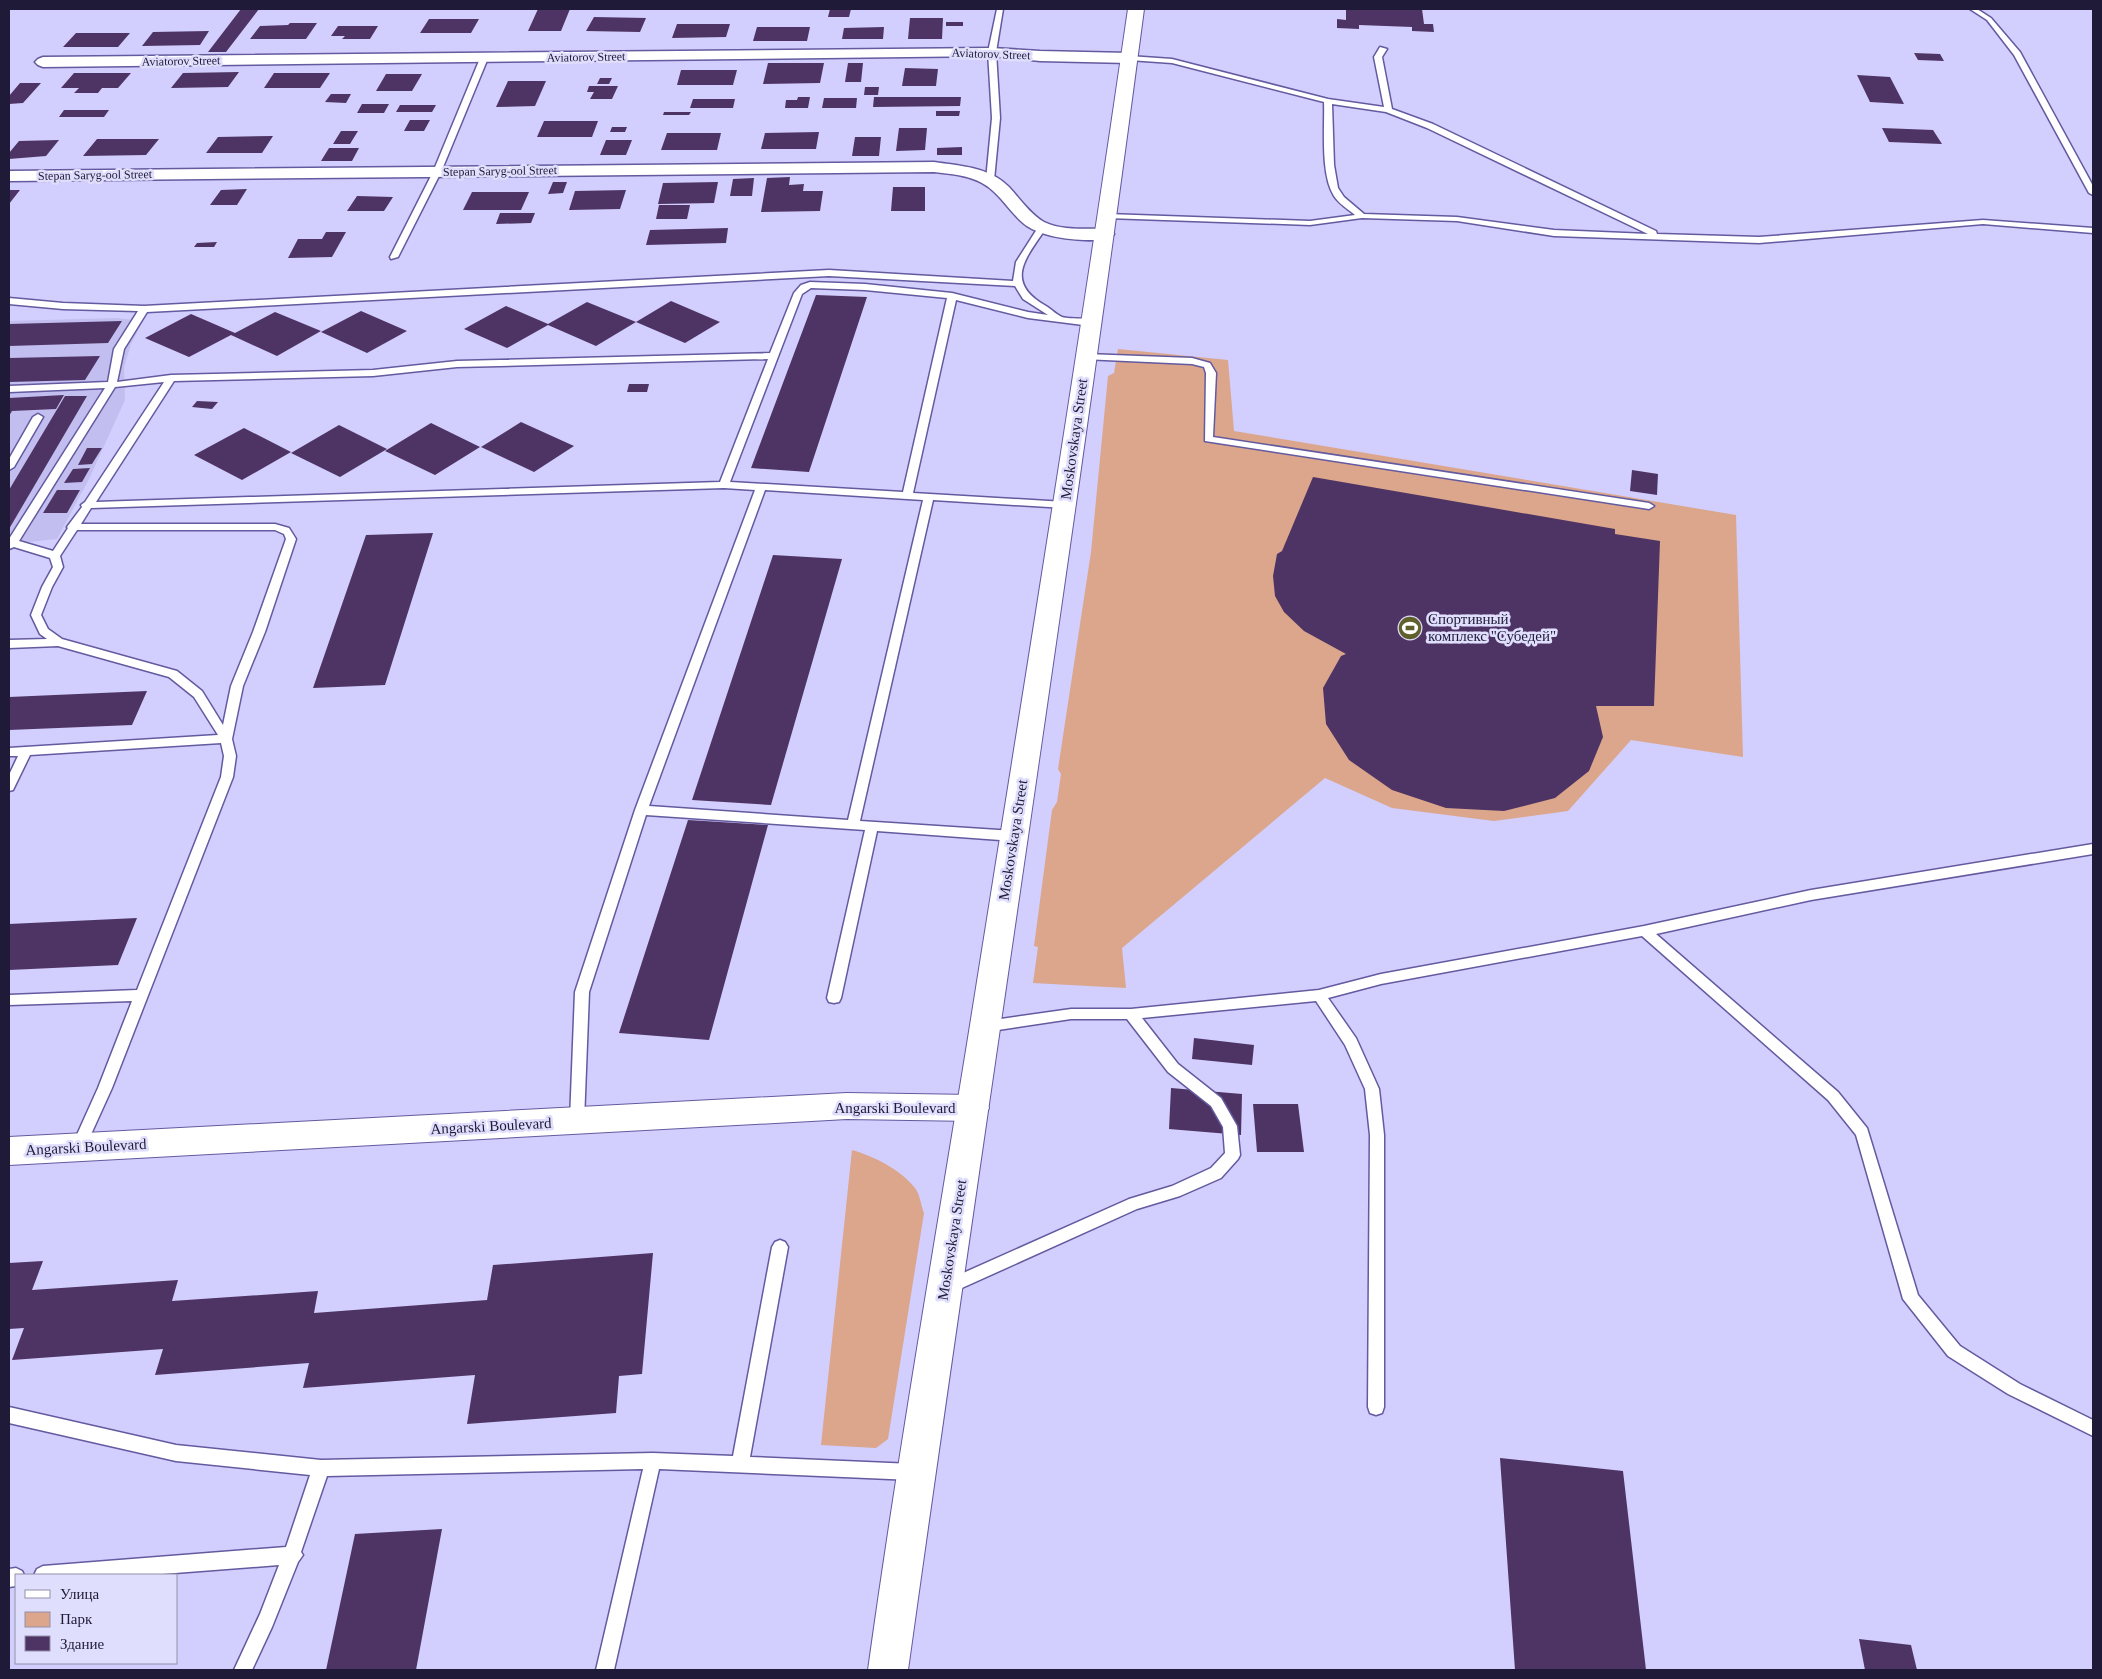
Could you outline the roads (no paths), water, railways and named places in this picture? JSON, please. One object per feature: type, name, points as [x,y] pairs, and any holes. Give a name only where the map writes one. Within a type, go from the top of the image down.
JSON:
[{"type":"main road","name":"Moskovskaya Street","points":[[888,1670],[944,1289],[1065,505],[1136,9]]},
{"type":"main road","name":"Angarski Boulevard","points":[[9,1151],[847,1106],[972,1108]]},
{"type":"street","name":"Aviatorov Street","points":[[43,62],[992,52],[1040,56],[1129,58]]},
{"type":"street","name":"Stepan Saryg-ool Street","points":[[9,176],[934,167],[971,172],[990,180]]},
{"type":"street","points":[[990,180],[1006,193],[1022,212],[1042,228],[1070,233],[1106,225]]},
{"type":"lane","points":[[990,180],[996,118],[992,52],[1000,9]]},
{"type":"lane","points":[[1973,9],[1989,19],[2017,54],[2093,193]]},
{"type":"lane","points":[[1383,49],[1378,58],[1388,110]]},
{"type":"lane","points":[[394,257],[437,172],[484,58]]},
{"type":"lane","points":[[1129,58],[1172,61],[1328,102],[1388,110],[1430,126],[1658,236]]},
{"type":"lane","points":[[1328,102],[1332,176],[1337,194],[1362,216]]},
{"type":"lane","points":[[1106,225],[1310,223],[1362,216],[1457,220],[1554,232],[1759,240],[1983,222],[2093,231]]},
{"type":"lane","points":[[1042,228],[1023,255],[1017,273],[1017,284],[1026,297],[1050,311],[1059,319]]},
{"type":"lane","points":[[9,301],[63,306],[144,309],[828,273],[1017,284]]},
{"type":"lane","points":[[724,485],[798,293],[804,287],[816,285],[865,287],[952,296],[1028,315],[1091,323]]},
{"type":"lane","points":[[906,496],[952,296]]},
{"type":"lane","points":[[55,556],[10,543],[112,385],[119,349],[144,309]]},
{"type":"lane","points":[[9,390],[112,385],[170,378],[373,372],[456,364],[774,356]]},
{"type":"lane","points":[[1086,357],[1192,361],[1207,365],[1211,369],[1208,439],[1649,506]]},
{"type":"lane","points":[[58,642],[44,631],[36,615],[47,587],[58,568],[55,556],[86,505],[170,378]]},
{"type":"lane","points":[[9,467],[38,417]]},
{"type":"lane","points":[[86,505],[724,485],[1065,505]]},
{"type":"lane","points":[[577,1121],[580,1082],[579,1017],[582,992],[641,810],[761,487]]},
{"type":"lane","points":[[853,825],[929,497]]},
{"type":"lane","points":[[72,527],[275,527],[282,528],[290,534],[290,539],[259,632],[237,686],[226,739]]},
{"type":"lane","points":[[9,644],[58,642],[173,674],[198,694],[226,739],[230,756],[227,777],[105,1088],[78,1148]]},
{"type":"lane","points":[[9,752],[226,739]]},
{"type":"lane","points":[[9,787],[26,751]]},
{"type":"lane","points":[[641,810],[1014,836]]},
{"type":"lane","points":[[834,998],[872,826]]},
{"type":"lane","points":[[985,1026],[1070,1014],[1131,1014],[1320,995],[1381,979],[1644,932],[1811,895],[2093,849]]},
{"type":"lane","points":[[1644,932],[1833,1096],[1862,1132],[1911,1298],[1954,1351],[2014,1389],[2093,1428]]},
{"type":"lane","points":[[9,1000],[141,995]]},
{"type":"lane","points":[[1320,995],[1350,1042],[1372,1089],[1377,1135],[1376,1407]]},
{"type":"lane","points":[[944,1289],[1134,1204],[1175,1191],[1216,1174],[1233,1155],[1230,1126],[1216,1102],[1173,1068],[1131,1014]]},
{"type":"lane","points":[[740,1464],[780,1247]]},
{"type":"lane","points":[[9,1415],[176,1453],[321,1468],[653,1461],[918,1472]]},
{"type":"lane","points":[[605,1670],[653,1461]]},
{"type":"lane","points":[[243,1670],[265,1627],[294,1554],[321,1468]]},
{"type":"lane","points":[[55,1574],[294,1554]]},
{"type":"place","name":"Спортивный комплекс \"Субедей\"","points":[[1410,628]]}]
